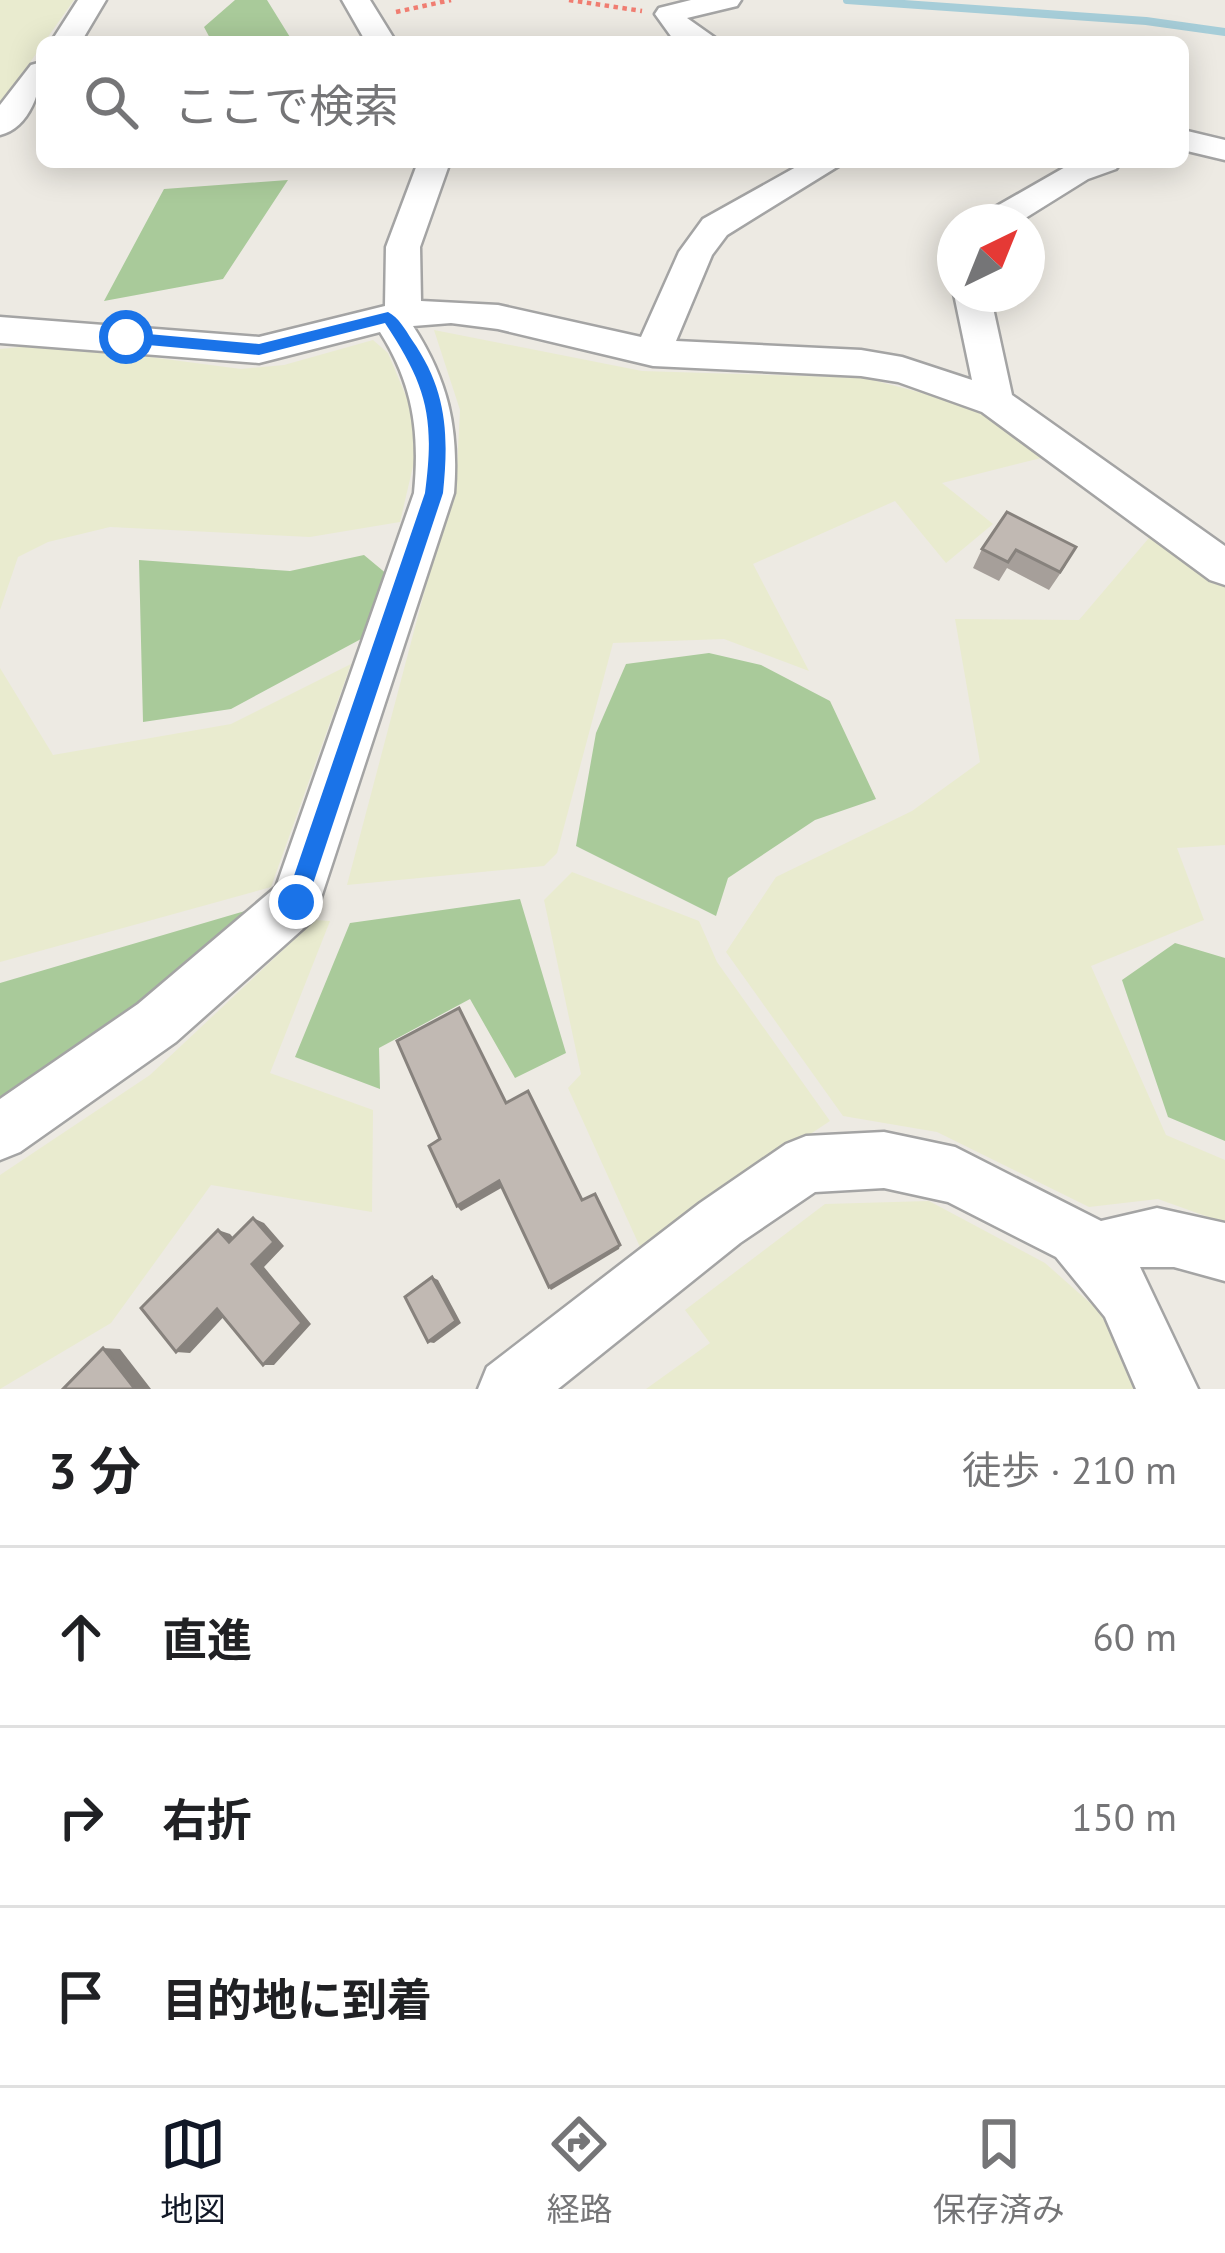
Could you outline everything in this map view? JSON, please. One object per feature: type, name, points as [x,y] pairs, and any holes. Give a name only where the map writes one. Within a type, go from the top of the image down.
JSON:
[{"type":"street","points":[[70,36],[92,0]]},
{"type":"street","points":[[691,36],[669,14],[727,0]]},
{"type":"street","points":[[360,8],[377,36]]},
{"type":"street","points":[[0,126],[36,79]]},
{"type":"street","points":[[1189,141],[1225,150]]},
{"type":"street","points":[[0,1132],[157,1023],[296,902],[434,493],[440,441],[434,393],[396,315],[403,247],[432,168]]},
{"type":"street","points":[[653,352],[696,252],[715,227],[818,168]]},
{"type":"street","points":[[1025,204],[1088,168]]},
{"type":"street","points":[[0,330],[259,350],[396,315],[451,311],[498,316],[653,352],[861,363],[944,381],[995,402],[1225,568]]},
{"type":"street","points":[[976,312],[995,402]]},
{"type":"street","points":[[509,1389],[720,1223],[806,1164],[884,1160],[955,1175],[1076,1237],[1126,1296],[1167,1389]]},
{"type":"street","points":[[1092,1255],[1122,1238],[1159,1235],[1225,1252]]},
{"type":"path","points":[[360,8],[451,0]]},
{"type":"path","points":[[569,0],[669,14]]},
{"type":"green space","points":[[0,0],[74,0],[49,36],[36,36],[36,54],[0,105]]},
{"type":"green space","points":[[235,0],[267,0],[289,36],[209,36],[204,27]]},
{"type":"green space","points":[[288,180],[223,279],[104,301],[164,189]]},
{"type":"green space","points":[[434,330],[642,371],[865,378],[976,407],[1045,457],[942,483],[993,524],[946,563],[895,501],[753,564],[809,671],[724,639],[613,643],[557,853],[544,866],[347,885],[457,468],[460,410]]},
{"type":"green space","points":[[373,340],[388,353],[421,432],[400,522],[310,537],[110,527],[48,542],[18,557],[0,610],[0,349],[51,344],[241,369],[284,365]]},
{"type":"green space","points":[[1154,532],[1225,584],[1225,845],[1177,848],[1204,920],[1091,966],[1166,1135],[1225,1160],[1225,1223],[1158,1199],[1089,1207],[937,1132],[843,1116],[726,952],[776,877],[912,811],[980,762],[955,619],[1079,620]]},
{"type":"green space","points":[[364,555],[388,575],[361,639],[231,709],[143,722],[139,560],[290,571]]},
{"type":"green space","points":[[709,653],[761,665],[830,701],[876,799],[815,820],[728,878],[716,916],[576,846],[596,733],[626,664]]},
{"type":"green space","points":[[351,664],[271,887],[0,962],[0,668],[53,755],[231,724]]},
{"type":"green space","points":[[572,872],[699,921],[717,962],[830,1121],[640,1247],[568,1088],[581,1074],[544,900]]},
{"type":"green space","points":[[520,899],[566,1053],[515,1078],[470,999],[379,1048],[380,1089],[295,1057],[350,923]]},
{"type":"green space","points":[[262,906],[145,1010],[0,1109],[0,983]]},
{"type":"green space","points":[[315,920],[330,921],[270,1073],[373,1110],[372,1212],[211,1185],[111,1323],[0,1389],[0,1175],[150,1075]]},
{"type":"green space","points":[[1175,943],[1225,958],[1225,1141],[1168,1117],[1122,980]]},
{"type":"green space","points":[[929,1201],[1045,1263],[1097,1309],[1147,1389],[646,1389],[710,1343],[685,1310],[825,1204]]},
{"type":"building","points":[[1007,512],[1076,547],[1060,572],[1016,550],[1008,562],[982,549]]},
{"type":"building","points":[[459,1008],[506,1103],[528,1091],[582,1200],[595,1194],[620,1245],[549,1287],[499,1181],[457,1206],[429,1146],[440,1139],[397,1041]]},
{"type":"building","points":[[253,1218],[274,1242],[252,1264],[302,1323],[263,1365],[217,1309],[176,1352],[141,1308],[218,1230],[229,1242]]},
{"type":"building","points":[[432,1277],[456,1321],[428,1342],[405,1297]]},
{"type":"building","points":[[103,1348],[135,1389],[63,1389]]},
{"type":"waterway","points":[[847,0],[1146,21],[1225,32]]},
{"type":"route","points":[[126,337],[259,350],[388,317],[421,364],[434,393],[440,441],[434,493],[296,902]]}]
